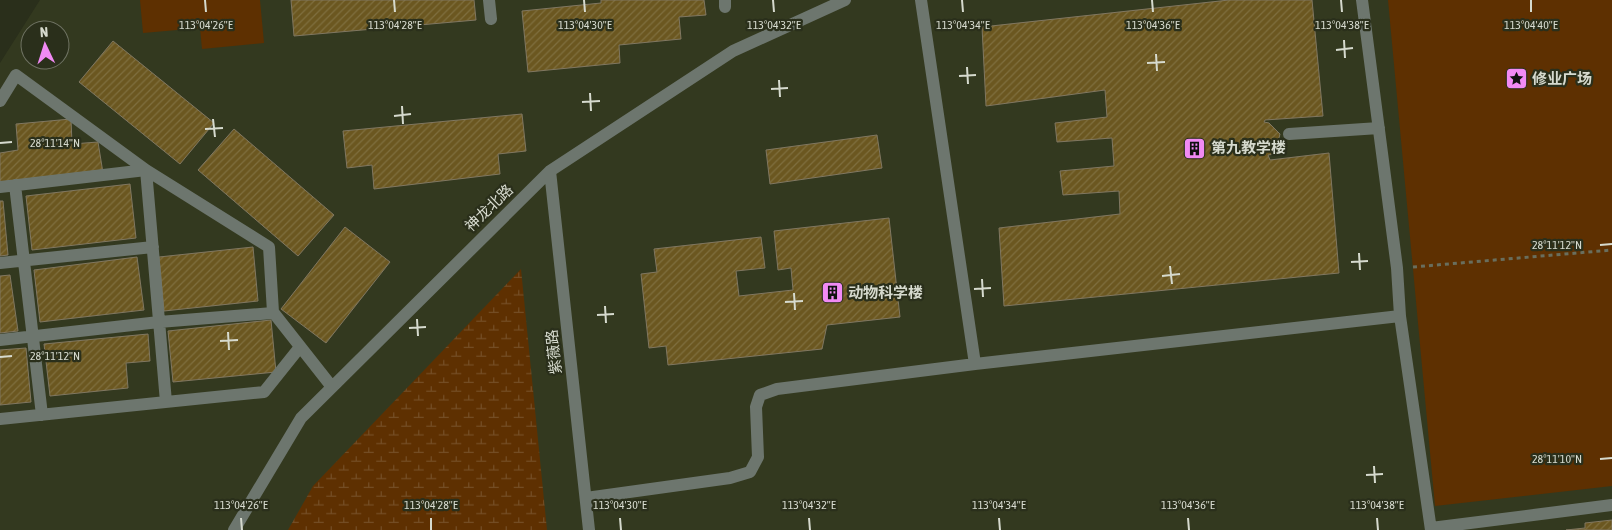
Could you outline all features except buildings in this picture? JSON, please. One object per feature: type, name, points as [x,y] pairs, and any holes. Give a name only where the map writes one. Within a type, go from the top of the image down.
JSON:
[{"type":"street","points":[[489,0],[491,19]]},
{"type":"street","name":"神龙北路","points":[[234,530],[301,418],[550,171],[733,51],[845,0]]},
{"type":"street","points":[[921,0],[975,364]]},
{"type":"street","points":[[1362,0],[1397,268],[1400,316],[1431,529],[1612,505]]},
{"type":"street","points":[[0,101],[16,75],[146,170],[269,247],[273,313],[332,387]]},
{"type":"street","points":[[1289,134],[1379,128]]},
{"type":"street","points":[[0,187],[146,170]]},
{"type":"street","points":[[146,170],[166,402]]},
{"type":"street","name":"紫薇路","points":[[550,171],[589,530]]},
{"type":"street","points":[[15,185],[42,415]]},
{"type":"street","points":[[0,263],[153,247]]},
{"type":"street","points":[[0,340],[159,322],[273,313]]},
{"type":"street","points":[[586,498],[730,478],[750,472],[758,457],[756,407],[760,395],[777,389],[975,364],[1400,316]]},
{"type":"street","points":[[0,419],[264,392],[300,347]]},
{"type":"path","points":[[1397,268],[1612,250]]},
{"type":"shaded area","points":[[40,0],[1612,0],[1612,530],[0,530],[0,63],[20,32],[20,70],[70,70],[70,20],[27,20]]},
{"type":"green space","points":[[140,0],[260,0],[264,43],[202,49],[200,28],[143,33]]},
{"type":"green space","points":[[1388,0],[1612,0],[1612,486],[1435,506]]},
{"type":"green space","points":[[521,269],[547,530],[288,530],[313,486]]},
{"type":"place","name":"修业广场","points":[[1516,79]]},
{"type":"place","name":"第九教学楼","points":[[1195,148]]},
{"type":"place","name":"动物科学楼","points":[[832,293]]}]
